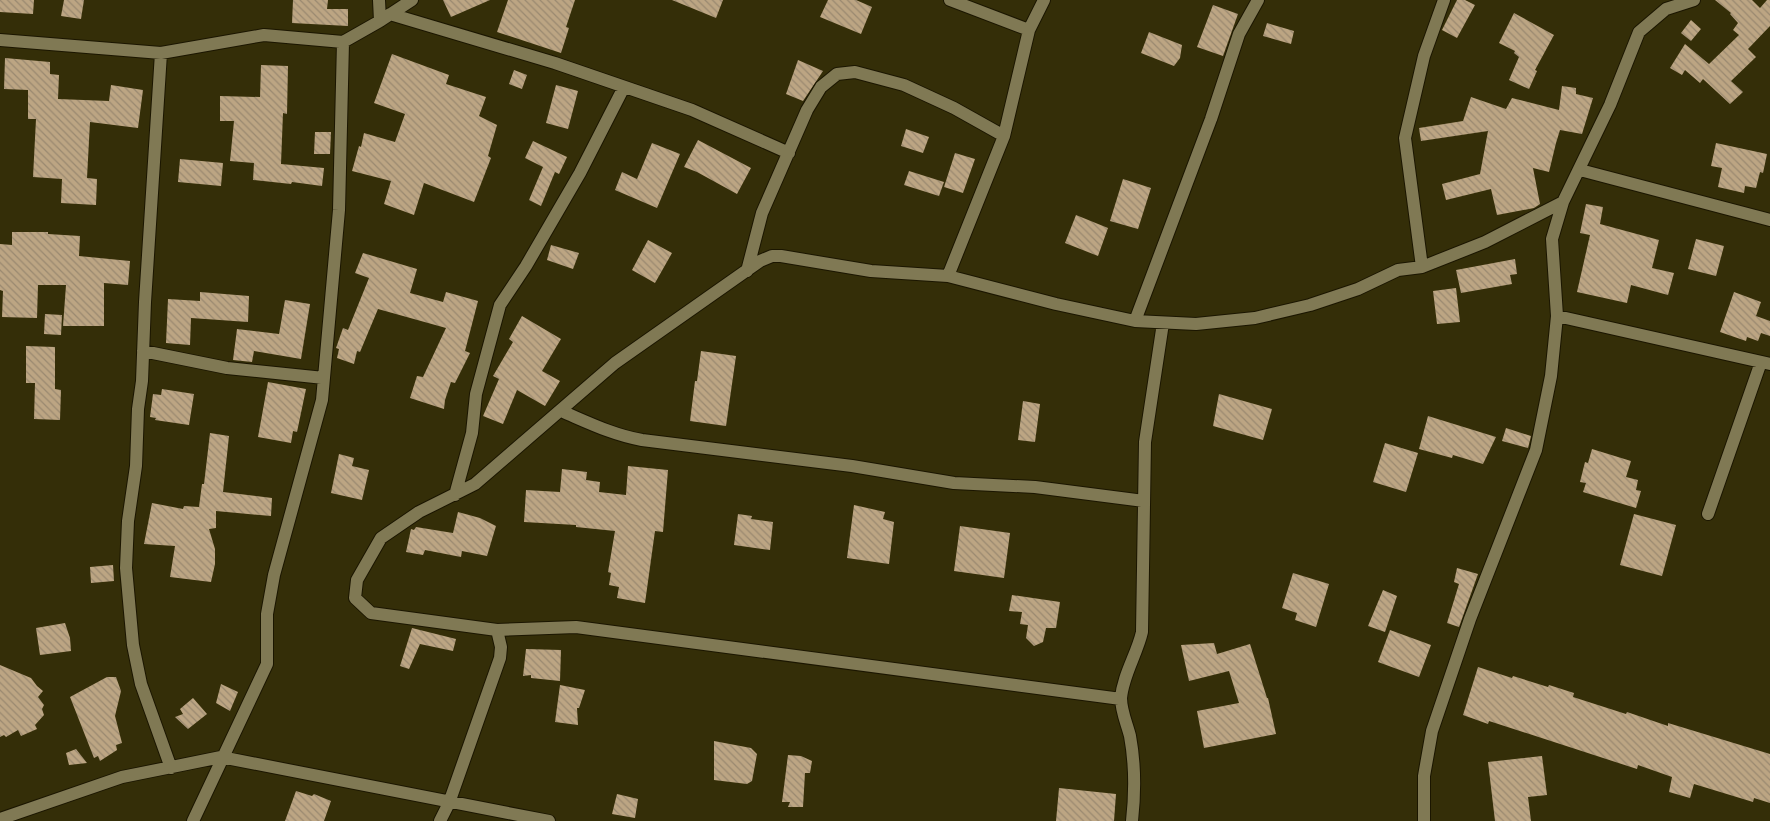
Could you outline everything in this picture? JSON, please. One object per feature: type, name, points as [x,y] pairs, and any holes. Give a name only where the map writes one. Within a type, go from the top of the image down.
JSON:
[{"type":"street","points":[[380,0],[385,18]]},
{"type":"street","points":[[0,40],[161,53],[264,35],[343,42],[412,0]]},
{"type":"street","points":[[950,0],[1029,30]]},
{"type":"street","points":[[948,276],[1004,136],[1029,30],[1044,0]]},
{"type":"street","points":[[1136,320],[1211,120],[1239,34],[1258,0]]},
{"type":"street","points":[[1422,267],[1405,138],[1424,56],[1444,0]]},
{"type":"street","points":[[1424,821],[1424,776],[1432,731],[1470,619],[1536,450],[1551,376],[1557,316],[1552,239],[1563,202],[1610,105],[1639,32],[1666,9],[1694,0]]},
{"type":"street","points":[[385,18],[555,63],[624,86],[692,110],[789,153]]},
{"type":"street","points":[[193,821],[267,664],[266,614],[274,575],[322,400],[339,210],[343,42]]},
{"type":"street","points":[[161,53],[142,381],[138,409],[136,466],[128,521],[126,568],[133,645],[141,684],[171,768]]},
{"type":"street","points":[[747,271],[762,213],[807,110],[821,87],[837,74],[855,72],[904,85],[954,108],[1004,136]]},
{"type":"street","points":[[455,495],[472,433],[476,394],[500,305],[526,266],[580,173],[624,86]]},
{"type":"street","points":[[1580,170],[1770,220]]},
{"type":"street","points":[[1121,699],[576,627],[497,630],[371,613],[355,598],[357,580],[381,538],[419,512],[475,484],[496,468],[615,364],[747,271],[772,256],[871,271],[948,276],[1056,304],[1136,320],[1196,324],[1255,318],[1310,305],[1358,289],[1398,270],[1422,267],[1485,242],[1563,202]]},
{"type":"street","points":[[1557,316],[1765,363],[1708,514]]},
{"type":"street","points":[[1132,821],[1133,773],[1130,737],[1121,699],[1142,632],[1146,432],[1163,323]]},
{"type":"street","points":[[143,352],[228,368],[324,378]]},
{"type":"street","points":[[561,411],[610,432],[642,440],[852,466],[954,484],[1034,487],[1144,501]]},
{"type":"street","points":[[440,821],[449,803],[500,658],[501,647],[497,630]]},
{"type":"street","points":[[0,819],[122,777],[222,757],[449,803],[549,821]]},
{"type":"building","points":[[0,0],[34,0],[33,14],[0,12]]},
{"type":"building","points":[[64,0],[84,0],[81,19],[61,16]]},
{"type":"building","points":[[293,0],[328,0],[327,9],[348,9],[348,26],[292,23]]},
{"type":"building","points":[[443,0],[490,0],[451,17]]},
{"type":"building","points":[[508,0],[575,0],[566,27],[569,28],[561,53],[497,32]]},
{"type":"building","points":[[672,0],[723,0],[716,18]]},
{"type":"building","points":[[828,0],[856,0],[872,7],[861,34],[820,17]]},
{"type":"building","points":[[1457,0],[1465,0],[1475,5],[1457,38],[1442,30]]},
{"type":"building","points":[[1715,0],[1752,0],[1760,8],[1767,0],[1770,0],[1770,26],[1748,49],[1756,57],[1731,81],[1743,92],[1730,104],[1703,79],[1700,83],[1685,70],[1682,75],[1670,68],[1685,44],[1709,64],[1739,35],[1733,30],[1738,23],[1731,13]]},
{"type":"building","points":[[1213,5],[1238,14],[1223,56],[1197,47]]},
{"type":"building","points":[[1514,13],[1554,35],[1535,70],[1537,71],[1529,89],[1509,80],[1519,57],[1514,53],[1515,51],[1499,43]]},
{"type":"building","points":[[1691,20],[1701,29],[1691,41],[1681,33]]},
{"type":"building","points":[[1267,23],[1294,31],[1291,44],[1263,36]]},
{"type":"building","points":[[1149,32],[1182,45],[1180,58],[1174,66],[1141,53]]},
{"type":"building","points":[[392,54],[449,75],[446,84],[486,97],[479,116],[497,125],[488,156],[491,158],[474,202],[424,183],[414,215],[384,204],[391,181],[352,171],[364,133],[395,142],[405,114],[374,103]]},
{"type":"building","points":[[5,58],[50,62],[50,74],[59,75],[58,99],[109,101],[111,85],[143,90],[138,128],[90,122],[87,178],[97,179],[96,205],[61,203],[62,179],[33,177],[36,119],[28,119],[28,90],[4,89]]},
{"type":"building","points":[[798,60],[823,71],[803,101],[786,94]]},
{"type":"building","points":[[261,65],[288,66],[287,114],[283,113],[281,164],[324,168],[322,186],[253,180],[254,163],[230,161],[234,121],[220,121],[220,96],[260,97]]},
{"type":"building","points":[[514,70],[527,75],[522,89],[509,84]]},
{"type":"building","points":[[556,85],[578,91],[568,129],[546,123]]},
{"type":"building","points":[[1562,86],[1576,88],[1576,94],[1593,98],[1582,134],[1560,130],[1549,172],[1533,168],[1540,204],[1534,208],[1497,215],[1491,189],[1446,200],[1442,184],[1480,174],[1488,131],[1421,141],[1419,128],[1463,121],[1471,97],[1506,109],[1512,98],[1559,110]]},
{"type":"building","points":[[906,129],[929,137],[923,153],[901,146]]},
{"type":"building","points":[[315,132],[331,132],[330,154],[314,154]]},
{"type":"building","points":[[698,140],[751,168],[737,194],[684,167]]},
{"type":"building","points":[[533,141],[567,157],[559,174],[555,172],[541,206],[529,200],[543,167],[525,158]]},
{"type":"building","points":[[652,143],[680,154],[657,208],[615,190],[622,172],[637,179]]},
{"type":"building","points":[[1716,143],[1767,154],[1763,173],[1760,172],[1756,188],[1745,186],[1744,193],[1718,187],[1722,168],[1711,166]]},
{"type":"building","points":[[955,153],[975,159],[963,193],[944,187]]},
{"type":"building","points":[[180,159],[223,163],[221,186],[178,182]]},
{"type":"building","points":[[909,171],[944,182],[939,196],[904,185]]},
{"type":"building","points":[[1123,179],[1151,188],[1138,229],[1110,221]]},
{"type":"building","points":[[1586,204],[1603,207],[1600,224],[1659,240],[1652,268],[1674,273],[1668,295],[1631,285],[1627,303],[1577,292],[1590,235],[1580,233]]},
{"type":"building","points":[[1076,215],[1108,228],[1098,256],[1065,243]]},
{"type":"building","points":[[12,232],[48,232],[48,234],[80,236],[79,256],[130,261],[128,285],[104,283],[104,326],[63,326],[66,285],[38,285],[37,318],[2,317],[3,291],[0,290],[0,244],[12,245]]},
{"type":"building","points":[[1696,239],[1724,246],[1716,276],[1688,269]]},
{"type":"building","points":[[648,240],[672,253],[655,283],[632,270]]},
{"type":"building","points":[[551,245],[579,253],[573,269],[547,260]]},
{"type":"building","points":[[363,253],[417,269],[410,293],[443,302],[446,292],[478,301],[465,351],[470,353],[455,383],[451,382],[444,409],[410,398],[417,376],[423,377],[446,328],[378,309],[360,352],[357,351],[354,364],[337,358],[339,349],[336,348],[343,328],[348,330],[369,278],[355,273]]},
{"type":"building","points":[[1515,259],[1517,274],[1510,275],[1512,284],[1461,293],[1456,270]]},
{"type":"building","points":[[1456,288],[1460,322],[1437,324],[1433,291]]},
{"type":"building","points":[[200,292],[249,296],[248,322],[191,318],[190,345],[166,343],[168,299],[200,301]]},
{"type":"building","points":[[1734,292],[1761,302],[1756,316],[1770,321],[1770,336],[1761,333],[1758,341],[1747,337],[1746,341],[1720,332]]},
{"type":"building","points":[[285,300],[310,304],[301,359],[254,351],[252,362],[233,360],[237,329],[279,334]]},
{"type":"building","points":[[45,314],[62,315],[61,335],[44,334]]},
{"type":"building","points":[[522,316],[561,339],[542,371],[560,381],[545,406],[517,390],[503,424],[483,416],[499,379],[493,376],[513,342],[509,339]]},
{"type":"building","points":[[26,346],[55,347],[55,389],[61,390],[60,420],[34,419],[35,383],[26,383]]},
{"type":"building","points":[[701,351],[736,356],[726,426],[690,421]]},
{"type":"building","points":[[268,382],[306,389],[297,432],[293,431],[291,443],[258,437]]},
{"type":"building","points":[[162,389],[194,394],[189,425],[155,420],[156,418],[150,417],[153,394],[161,395]]},
{"type":"building","points":[[1219,394],[1272,409],[1263,440],[1213,426]]},
{"type":"building","points":[[1023,401],[1040,404],[1035,442],[1018,440]]},
{"type":"building","points":[[1428,416],[1496,437],[1483,464],[1453,455],[1452,458],[1419,449]]},
{"type":"building","points":[[1506,428],[1531,436],[1528,448],[1502,441]]},
{"type":"building","points":[[210,433],[229,436],[223,492],[272,498],[271,516],[216,511],[216,528],[209,529],[215,549],[215,564],[211,582],[170,577],[175,546],[144,544],[152,503],[183,509],[184,506],[199,507],[202,484],[204,484]]},
{"type":"building","points":[[1385,443],[1418,453],[1406,492],[1373,482]]},
{"type":"building","points":[[1592,449],[1631,461],[1626,477],[1638,480],[1636,490],[1641,491],[1636,508],[1583,492],[1586,483],[1580,482],[1585,462],[1588,463]]},
{"type":"building","points":[[339,454],[354,458],[352,466],[369,470],[362,500],[331,493]]},
{"type":"building","points":[[628,466],[668,470],[663,532],[655,531],[645,603],[617,598],[619,587],[609,585],[611,573],[608,572],[615,531],[576,527],[576,525],[524,522],[526,490],[560,492],[562,469],[587,472],[586,480],[600,482],[599,492],[626,495]]},
{"type":"building","points":[[854,505],[885,512],[883,519],[894,522],[889,564],[847,558]]},
{"type":"building","points":[[458,512],[480,518],[496,526],[487,556],[462,551],[461,557],[425,550],[423,555],[406,552],[411,529],[414,530],[416,527],[453,533]]},
{"type":"building","points":[[738,514],[752,516],[751,519],[773,522],[770,550],[734,545]]},
{"type":"building","points":[[1634,514],[1676,525],[1662,576],[1620,565]]},
{"type":"building","points":[[960,526],[1010,533],[1004,578],[954,571]]},
{"type":"building","points":[[113,565],[114,581],[91,583],[90,567]]},
{"type":"building","points":[[1457,568],[1478,574],[1459,627],[1447,623],[1459,584],[1454,582]]},
{"type":"building","points":[[1293,573],[1329,584],[1316,627],[1295,620],[1297,613],[1282,608]]},
{"type":"building","points":[[1383,590],[1397,596],[1385,632],[1368,626]]},
{"type":"building","points":[[1012,595],[1060,602],[1056,628],[1046,628],[1043,642],[1034,646],[1026,638],[1028,625],[1020,624],[1022,612],[1009,611]]},
{"type":"building","points":[[65,623],[70,638],[71,651],[40,655],[36,628]]},
{"type":"building","points":[[412,628],[456,639],[453,651],[420,644],[409,669],[400,666]]},
{"type":"building","points":[[1390,630],[1431,645],[1419,677],[1378,662]]},
{"type":"building","points":[[1214,643],[1217,654],[1250,644],[1268,698],[1276,734],[1204,748],[1197,711],[1239,703],[1229,671],[1189,681],[1181,645]]},
{"type":"building","points":[[526,649],[561,650],[560,681],[531,678],[531,675],[523,676]]},
{"type":"building","points":[[0,665],[31,678],[43,691],[38,697],[44,705],[42,709],[44,715],[35,725],[37,729],[21,736],[18,730],[6,737],[4,735],[0,737]]},
{"type":"building","points":[[1478,667],[1512,678],[1513,676],[1548,687],[1549,685],[1574,693],[1573,697],[1626,714],[1627,712],[1668,726],[1668,723],[1770,754],[1770,803],[1754,798],[1753,802],[1694,784],[1690,798],[1669,792],[1672,777],[1638,765],[1637,769],[1489,721],[1488,724],[1463,715]]},
{"type":"building","points":[[107,677],[116,677],[121,691],[115,716],[122,743],[116,745],[117,750],[100,761],[98,756],[94,758],[70,697]]},
{"type":"building","points":[[221,684],[238,692],[230,711],[216,703]]},
{"type":"building","points":[[560,685],[585,690],[579,708],[577,708],[578,725],[555,722]]},
{"type":"building","points":[[193,698],[207,714],[188,729],[175,717],[183,714],[180,709]]},
{"type":"building","points":[[714,741],[751,748],[757,754],[752,781],[747,784],[714,780]]},
{"type":"building","points":[[76,749],[87,763],[69,765],[66,753]]},
{"type":"building","points":[[788,755],[801,756],[812,761],[810,773],[805,773],[803,807],[788,807],[790,802],[782,802]]},
{"type":"building","points":[[1542,756],[1547,795],[1528,797],[1531,821],[1495,821],[1488,762]]},
{"type":"building","points":[[1059,788],[1116,794],[1114,821],[1056,821]]},
{"type":"building","points":[[296,791],[312,796],[314,794],[331,801],[324,821],[285,821]]},
{"type":"building","points":[[617,794],[638,799],[635,818],[612,814]]}]
